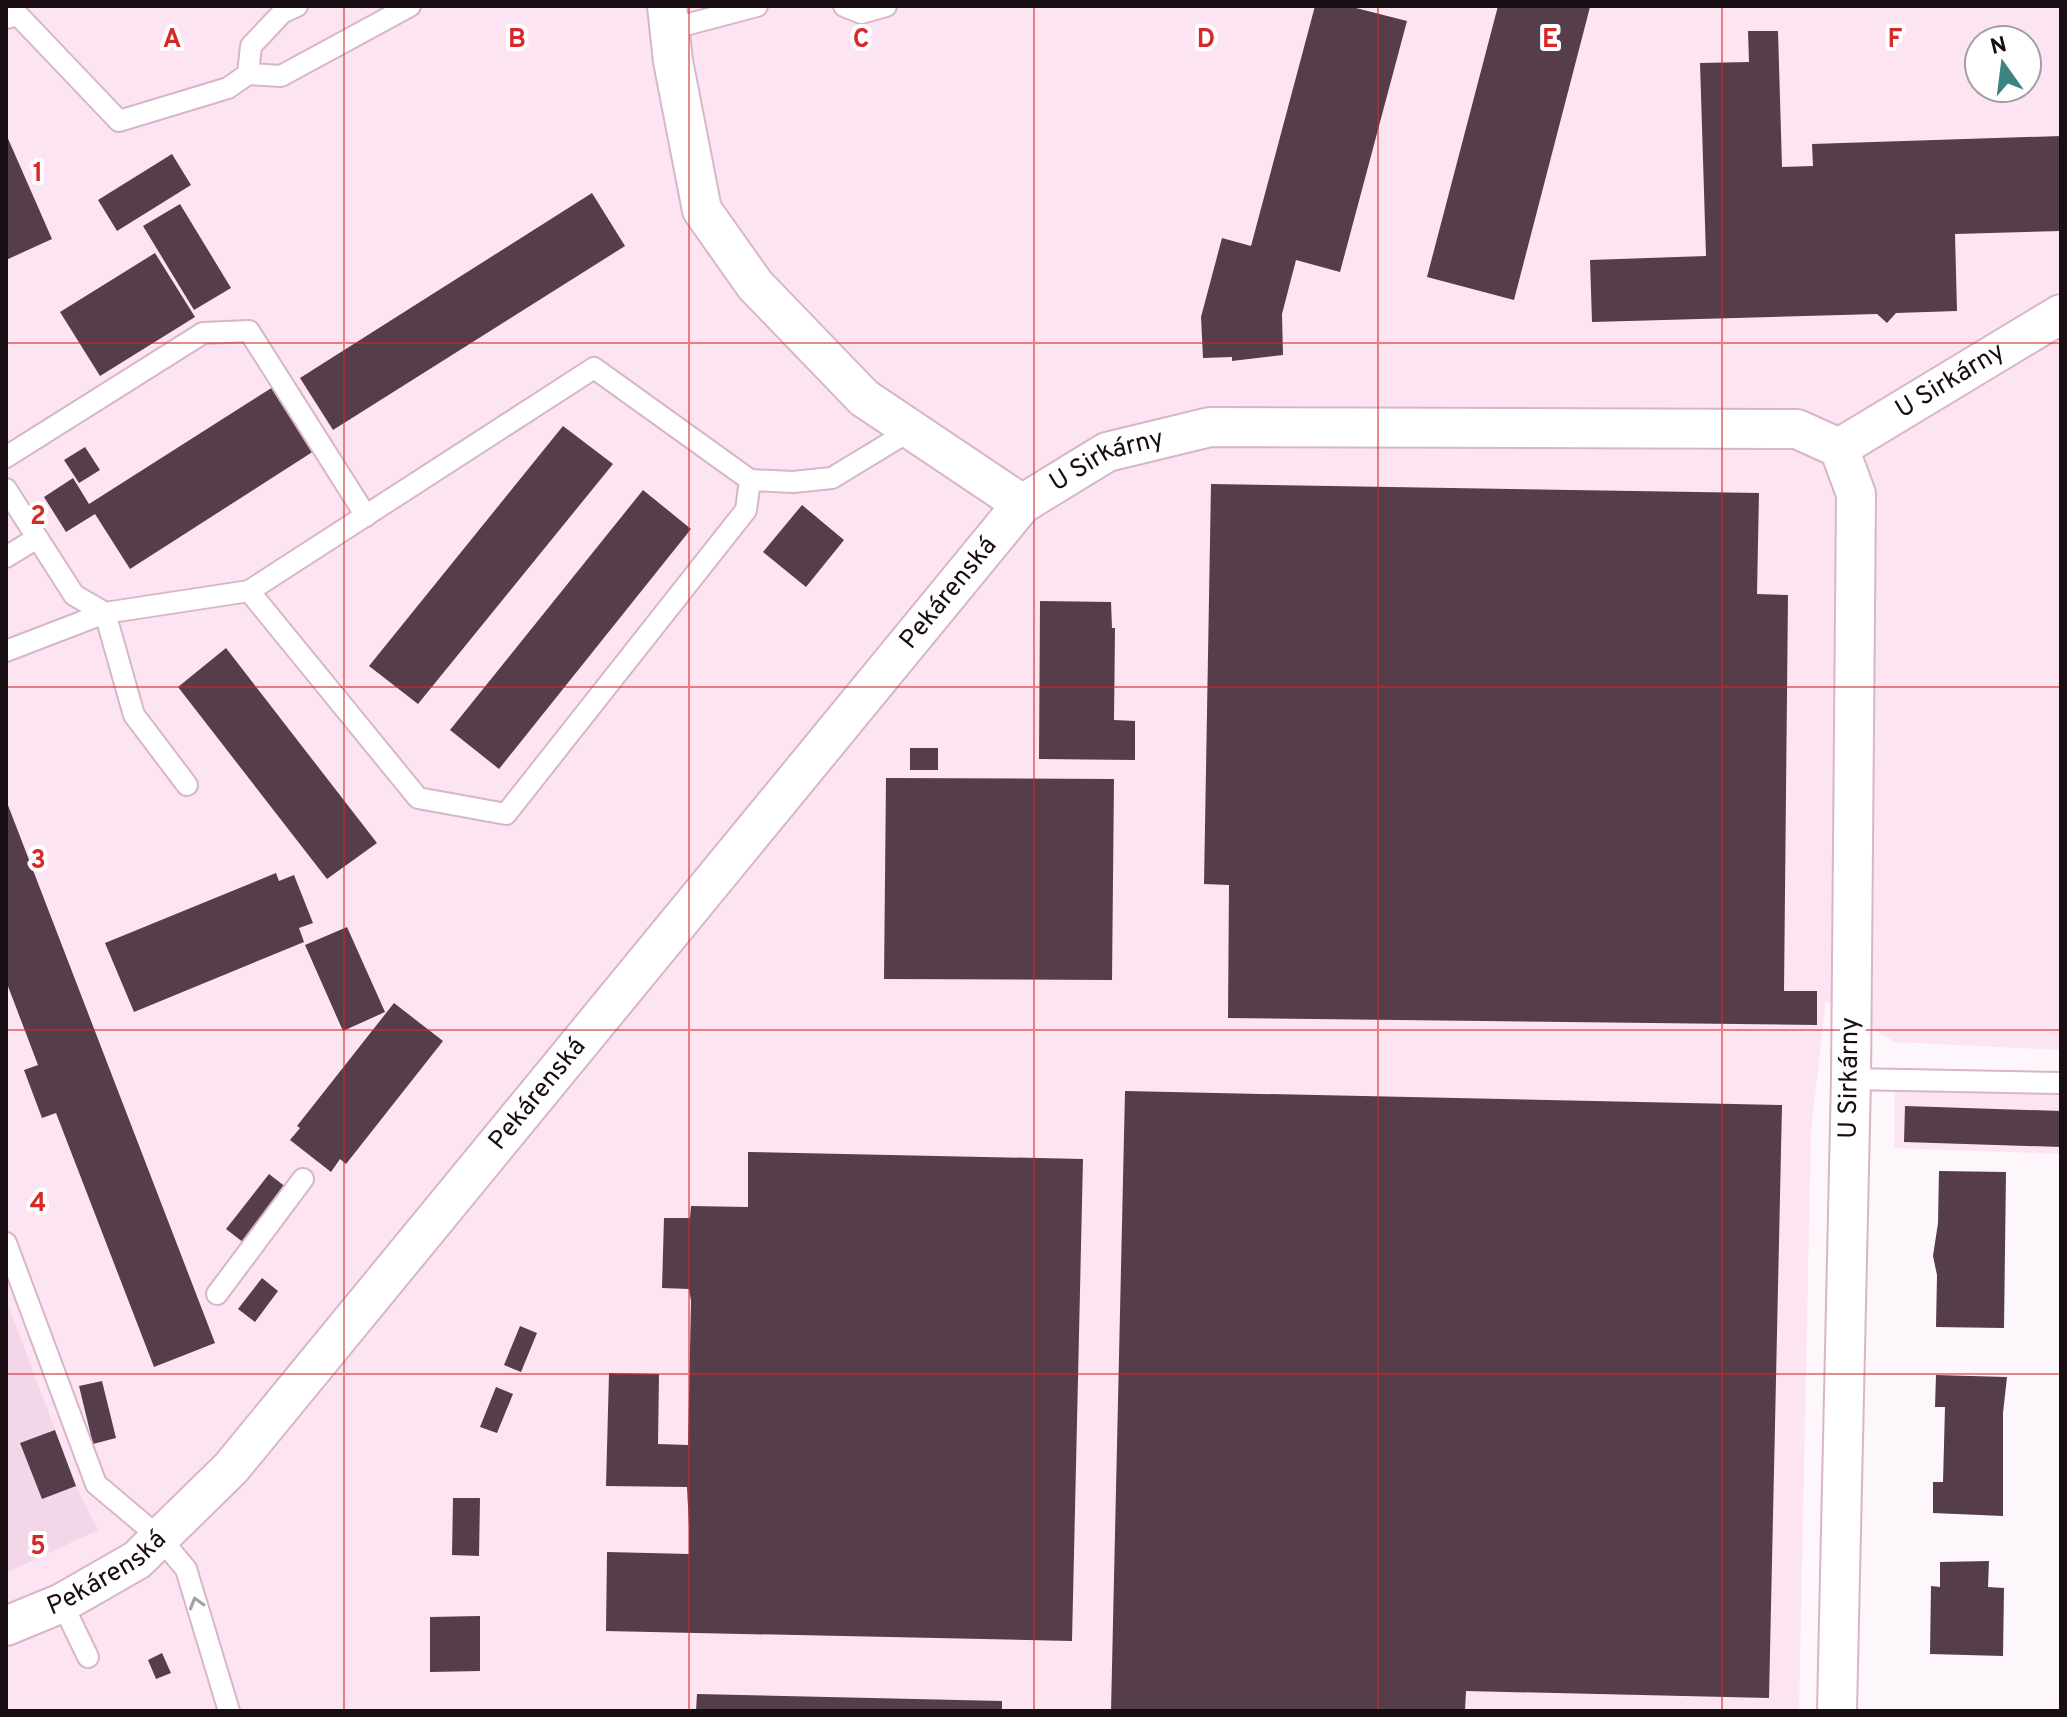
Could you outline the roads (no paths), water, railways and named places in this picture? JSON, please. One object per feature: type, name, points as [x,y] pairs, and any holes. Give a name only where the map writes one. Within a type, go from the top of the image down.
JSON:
[{"type":"street","name":"U Sirkárny","points":[[669,17],[702,210],[755,285],[864,398],[1022,504],[1107,452],[1210,427],[1797,429],[1839,448],[1856,494],[1851,1079],[1837,1711]]},
{"type":"street","name":"U Sirkárny","points":[[1839,448],[2061,314]]},
{"type":"street","name":"Pekárenská","points":[[6,1626],[62,1603],[137,1560],[231,1468],[1022,504]]},
{"type":"lane","points":[[248,74],[251,46],[282,13],[297,6]]},
{"type":"lane","points":[[12,13],[119,121],[228,88],[248,74],[281,76],[410,6]]},
{"type":"lane","points":[[669,17],[757,6]]},
{"type":"lane","points":[[852,10],[886,6]]},
{"type":"lane","points":[[6,457],[203,333],[249,331],[366,516]]},
{"type":"lane","points":[[6,651],[105,613],[249,591],[594,368],[750,480],[793,482],[832,478],[911,430]]},
{"type":"lane","points":[[249,591],[418,798],[506,814],[746,510],[750,480]]},
{"type":"lane","points":[[6,489],[74,595],[105,613],[134,715],[187,785]]},
{"type":"lane","points":[[6,557],[37,538]]},
{"type":"lane","points":[[1851,1079],[2061,1083]]},
{"type":"lane","points":[[217,1294],[303,1179]]},
{"type":"lane","points":[[6,1243],[96,1484],[160,1538],[186,1569],[229,1711]]},
{"type":"lane","points":[[62,1603],[88,1657]]}]
